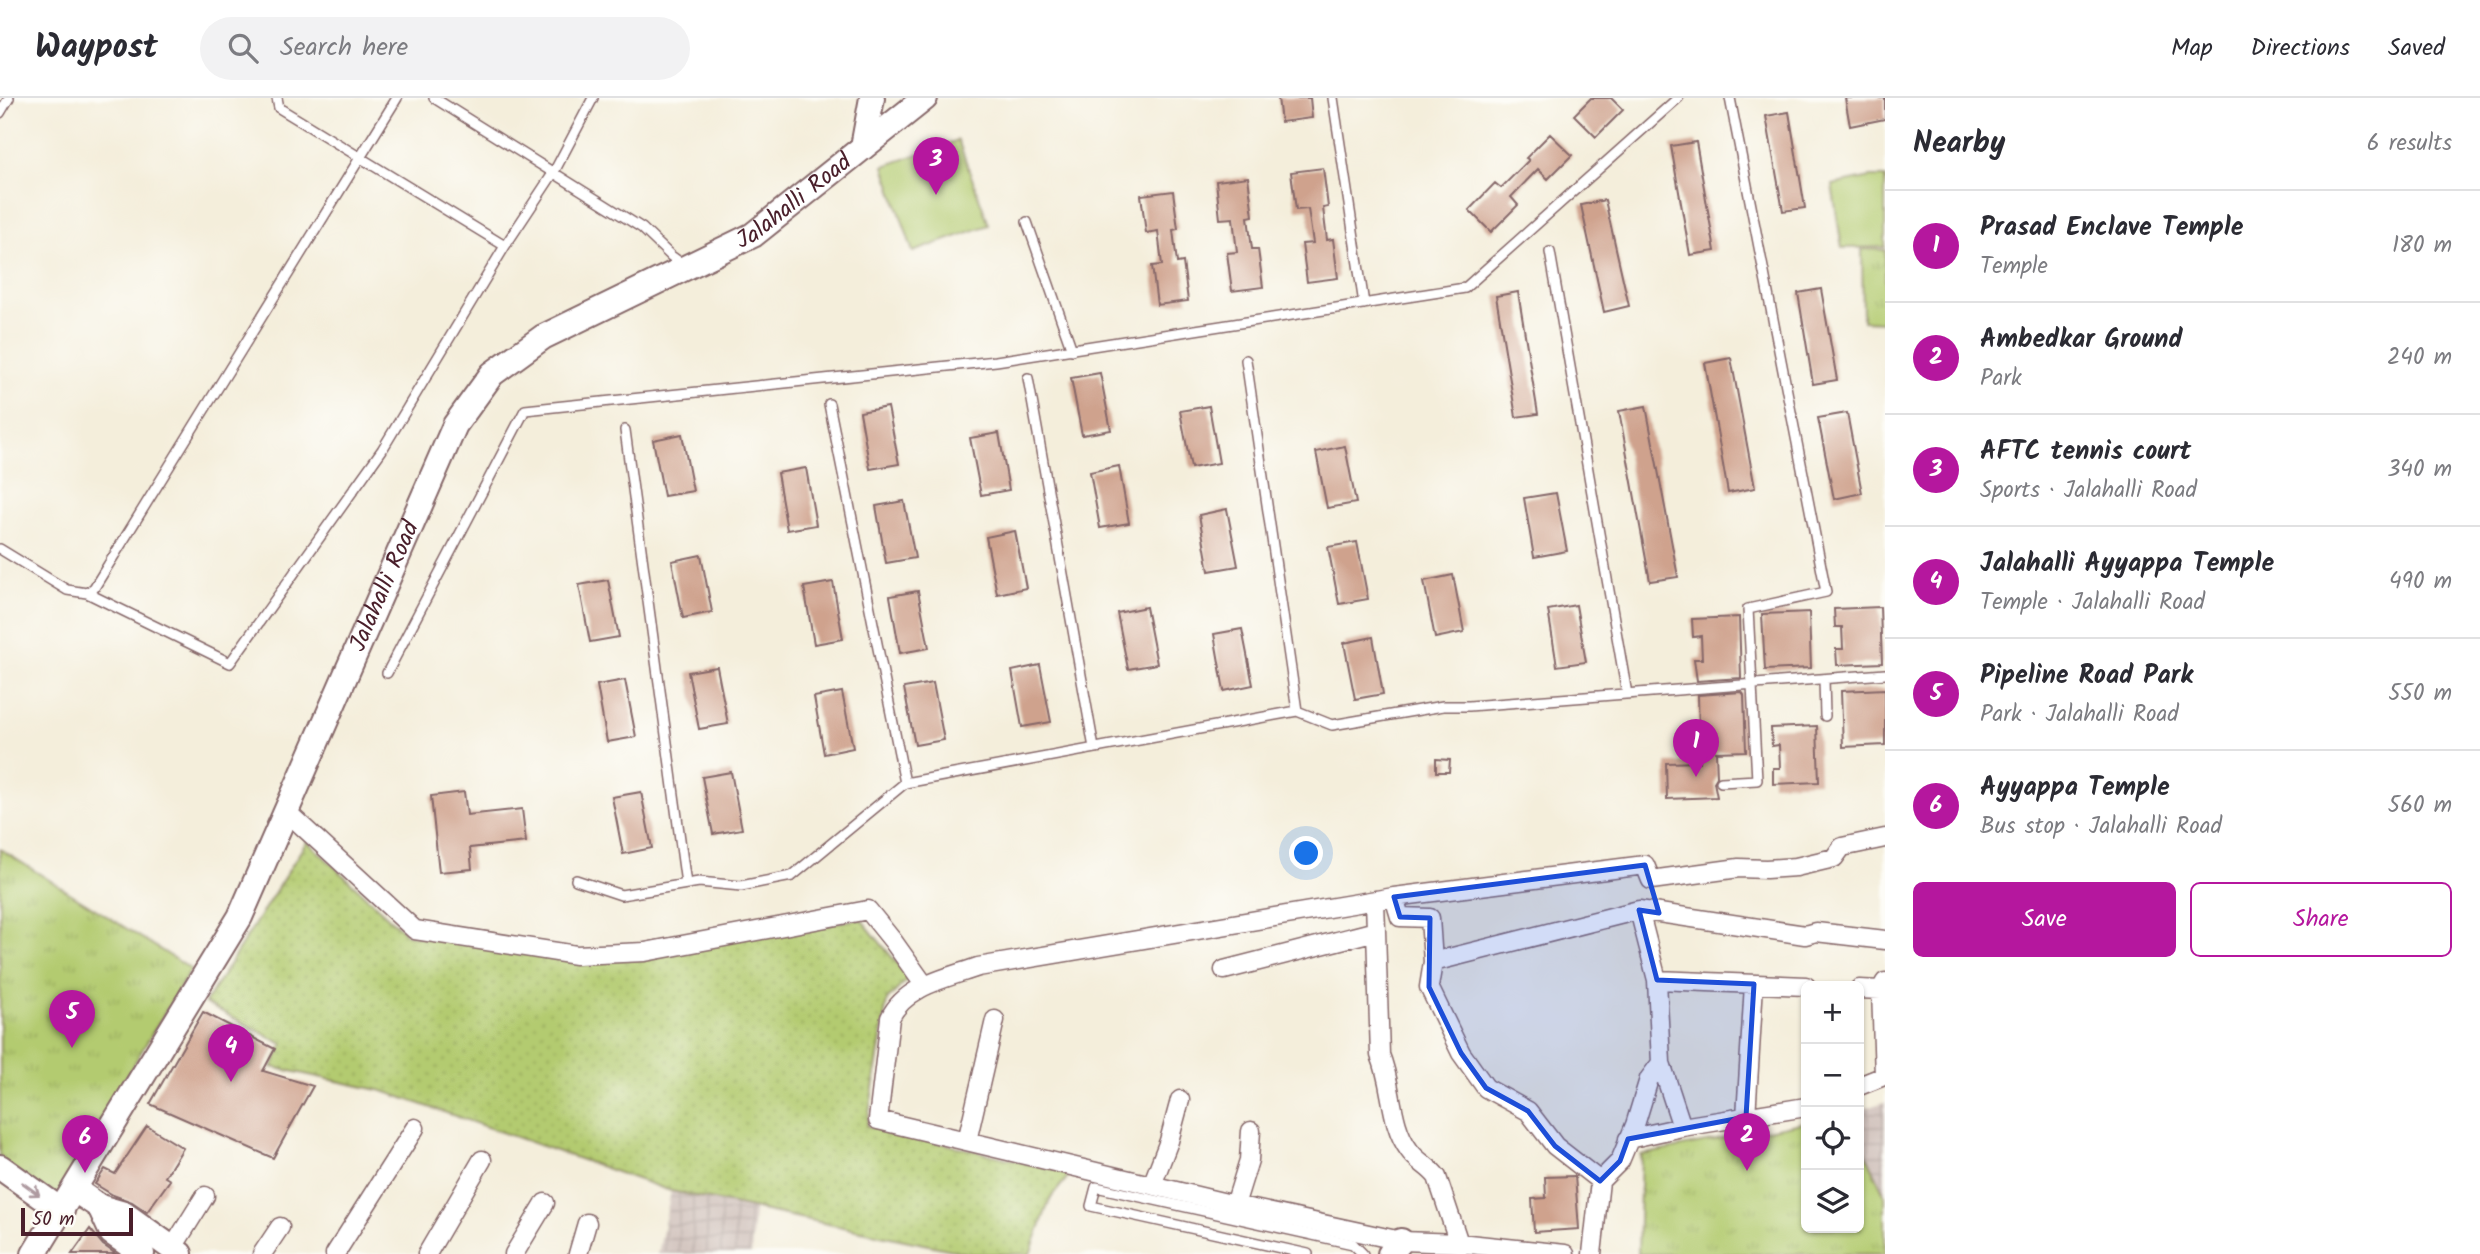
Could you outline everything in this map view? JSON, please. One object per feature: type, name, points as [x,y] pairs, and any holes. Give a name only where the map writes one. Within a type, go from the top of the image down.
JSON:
[{"type":"main road","points":[[863,147],[872,98]]},
{"type":"main road","name":"Jalahalli Road","points":[[34,1254],[240,917],[288,813],[455,425],[492,374],[543,337],[753,235],[920,100]]},
{"type":"main road","points":[[0,1167],[62,1211]]},
{"type":"main road","points":[[75,1190],[100,1207],[124,1214],[176,1251]]},
{"type":"main road","points":[[100,1207],[111,1233],[142,1254]]},
{"type":"street","points":[[288,813],[415,930],[576,955],[645,952],[868,910],[925,986]]},
{"type":"street","points":[[1651,880],[1739,868],[1796,867],[1834,858],[1842,847],[1885,838]]},
{"type":"street","points":[[1565,1254],[1395,1248],[1235,1205],[878,1119],[890,1018],[896,1005],[925,986],[978,967],[1394,897],[1645,865],[1659,913]]},
{"type":"street","points":[[1394,897],[1400,917],[1430,918],[1433,962],[1429,987],[1461,1053],[1486,1088],[1528,1111],[1555,1146],[1600,1181]]},
{"type":"street","points":[[1375,900],[1380,1055],[1396,1121],[1409,1150],[1437,1177],[1458,1249]]},
{"type":"street","points":[[1433,962],[1639,910],[1805,935],[1816,932],[1885,940]]},
{"type":"street","points":[[1639,910],[1657,980],[1661,1063],[1682,1127]]},
{"type":"street","points":[[1224,970],[1376,931]]},
{"type":"street","points":[[1657,980],[1801,986]]},
{"type":"street","points":[[1746,1117],[1754,984]]},
{"type":"street","points":[[1864,988],[1883,986],[1884,1076],[1864,1084]]},
{"type":"street","points":[[967,1141],[995,1020]]},
{"type":"street","points":[[1592,1254],[1600,1181],[1620,1161],[1649,1079],[1661,1063]]},
{"type":"street","points":[[1152,1185],[1169,1141],[1180,1100]]},
{"type":"street","points":[[1628,1139],[1682,1127],[1801,1108]]},
{"type":"street","points":[[335,1254],[415,1128]]},
{"type":"street","points":[[1235,1205],[1249,1160],[1251,1131]]},
{"type":"street","points":[[427,1254],[482,1160]]},
{"type":"street","points":[[176,1251],[205,1196]]},
{"type":"street","points":[[514,1254],[545,1203]]},
{"type":"street","points":[[578,1254],[587,1223]]},
{"type":"street","points":[[262,1254],[280,1227]]},
{"type":"lane","points":[[0,111],[9,98]]},
{"type":"lane","points":[[277,98],[279,108],[505,246]]},
{"type":"lane","points":[[87,593],[99,580],[397,98]]},
{"type":"lane","points":[[434,98],[642,228],[686,267]]},
{"type":"lane","points":[[0,549],[68,590],[87,593],[230,663],[382,450],[505,246],[554,173],[593,98]]},
{"type":"lane","points":[[1333,98],[1364,304]]},
{"type":"lane","points":[[387,673],[525,410],[983,363],[1465,288],[1678,98]]},
{"type":"lane","points":[[1721,782],[1757,780],[1748,608],[1826,592],[1730,98]]},
{"type":"lane","points":[[1027,222],[1072,350]]},
{"type":"lane","points":[[1550,252],[1627,694]]},
{"type":"lane","points":[[1246,360],[1297,711]]},
{"type":"lane","points":[[1028,378],[1094,748]]},
{"type":"lane","points":[[829,404],[905,783]]},
{"type":"lane","points":[[625,430],[686,884]]},
{"type":"lane","points":[[576,880],[621,895],[699,882],[741,886],[792,876],[905,783],[1297,711],[1332,725],[1443,706],[1885,674]]},
{"type":"lane","points":[[1824,679],[1825,716]]},
{"type":"lane","points":[[1308,1254],[1091,1206],[1096,1187],[1353,1244],[1363,1254]]},
{"type":"highlighted area","points":[[1645,865],[1659,913],[1639,910],[1657,980],[1754,984],[1746,1117],[1628,1139],[1620,1161],[1600,1181],[1555,1146],[1528,1111],[1486,1088],[1461,1053],[1429,987],[1430,918],[1400,917],[1394,897]]},
{"type":"shaded area","points":[[1885,1102],[1885,1196],[1864,1149],[1864,1108]]},
{"type":"shaded area","points":[[671,1191],[754,1208],[751,1254],[658,1254]]},
{"type":"green space","points":[[958,140],[989,225],[913,252],[884,166]]},
{"type":"green space","points":[[1885,177],[1885,247],[1842,248],[1832,185]]},
{"type":"green space","points":[[1862,249],[1885,250],[1885,322],[1863,321]]},
{"type":"green space","points":[[307,841],[407,935],[577,960],[861,919],[909,978],[887,1000],[867,1126],[1071,1173],[1050,1199],[1030,1254],[971,1254],[671,1191],[383,1091],[272,1067],[283,1044],[205,1003]]},
{"type":"green space","points":[[0,849],[191,969],[66,1177],[71,1185],[59,1206],[0,1163]]},
{"type":"green space","points":[[1801,1123],[1801,1233],[1864,1233],[1864,1149],[1885,1196],[1885,1254],[1638,1254],[1641,1155]]},
{"type":"building","points":[[1278,98],[1310,98],[1312,118],[1281,122]]},
{"type":"building","points":[[1591,98],[1611,98],[1623,110],[1596,137],[1574,115]]},
{"type":"building","points":[[1845,98],[1885,98],[1885,119],[1850,126]]},
{"type":"building","points":[[1789,112],[1805,208],[1783,211],[1766,116]]},
{"type":"building","points":[[1550,134],[1572,155],[1548,179],[1538,169],[1511,197],[1518,205],[1491,232],[1469,210],[1495,183],[1501,188]]},
{"type":"building","points":[[1696,142],[1715,251],[1690,255],[1671,146]]},
{"type":"building","points":[[1323,168],[1328,207],[1323,208],[1327,240],[1333,239],[1338,278],[1307,282],[1302,244],[1313,243],[1308,209],[1296,210],[1291,172]]},
{"type":"building","points":[[1248,177],[1253,216],[1248,217],[1252,249],[1258,249],[1263,287],[1232,291],[1227,253],[1237,252],[1233,218],[1220,219],[1216,181]]},
{"type":"building","points":[[1173,191],[1178,229],[1173,230],[1177,263],[1183,262],[1188,301],[1157,305],[1152,266],[1162,265],[1158,231],[1146,233],[1141,195]]},
{"type":"building","points":[[1605,200],[1629,306],[1604,312],[1581,205]]},
{"type":"building","points":[[1821,289],[1837,380],[1813,384],[1798,293]]},
{"type":"building","points":[[1518,292],[1538,414],[1516,417],[1496,296]]},
{"type":"building","points":[[1731,358],[1755,488],[1728,493],[1705,363]]},
{"type":"building","points":[[1100,373],[1111,430],[1082,435],[1071,378]]},
{"type":"building","points":[[1209,406],[1219,463],[1191,468],[1180,411]]},
{"type":"building","points":[[1646,406],[1678,577],[1650,581],[1619,411]]},
{"type":"building","points":[[888,407],[899,464],[870,469],[860,412]]},
{"type":"building","points":[[1847,413],[1862,493],[1834,499],[1818,418]]},
{"type":"building","points":[[999,433],[1009,490],[981,495],[970,438]]},
{"type":"building","points":[[682,434],[693,491],[664,496],[653,440]]},
{"type":"building","points":[[1345,446],[1356,503],[1327,508],[1316,452]]},
{"type":"building","points":[[1119,466],[1129,523],[1100,528],[1090,472]]},
{"type":"building","points":[[806,468],[816,525],[787,530],[777,473]]},
{"type":"building","points":[[1556,493],[1567,551],[1534,557],[1524,498]]},
{"type":"building","points":[[904,501],[915,558],[886,563],[876,506]]},
{"type":"building","points":[[1227,509],[1238,566],[1209,571],[1199,515]]},
{"type":"building","points":[[1015,531],[1026,588],[997,594],[986,537]]},
{"type":"building","points":[[1357,542],[1368,599],[1339,604],[1328,547]]},
{"type":"building","points":[[701,555],[712,612],[683,618],[672,561]]},
{"type":"building","points":[[1453,575],[1464,632],[1435,638],[1424,581]]},
{"type":"building","points":[[608,580],[619,637],[590,642],[579,585]]},
{"type":"building","points":[[833,582],[843,639],[814,644],[804,587]]},
{"type":"building","points":[[918,591],[929,648],[900,653],[890,596]]},
{"type":"building","points":[[1576,605],[1586,662],[1557,666],[1548,610]]},
{"type":"building","points":[[1146,607],[1157,664],[1128,669],[1117,613]]},
{"type":"building","points":[[1880,607],[1882,663],[1837,665],[1836,649],[1843,649],[1842,627],[1835,627],[1834,609]]},
{"type":"building","points":[[1809,612],[1811,668],[1765,670],[1762,614]]},
{"type":"building","points":[[1739,617],[1741,678],[1697,681],[1694,659],[1702,659],[1701,636],[1693,637],[1692,619]]},
{"type":"building","points":[[1242,629],[1253,685],[1224,691],[1214,634]]},
{"type":"building","points":[[1373,637],[1383,694],[1355,699],[1344,643]]},
{"type":"building","points":[[1040,665],[1051,722],[1022,727],[1012,671]]},
{"type":"building","points":[[717,667],[728,724],[699,729],[688,672]]},
{"type":"building","points":[[625,680],[636,737],[607,742],[597,685]]},
{"type":"building","points":[[933,683],[944,740],[915,745],[904,688]]},
{"type":"building","points":[[1885,689],[1885,745],[1843,747],[1841,691]]},
{"type":"building","points":[[842,692],[853,748],[824,754],[814,697]]},
{"type":"building","points":[[1742,692],[1746,751],[1716,752],[1717,777],[1714,782],[1717,797],[1667,799],[1666,763],[1700,762],[1698,695]]},
{"type":"building","points":[[1817,726],[1819,782],[1773,784],[1773,768],[1780,768],[1779,745],[1772,746],[1771,728]]},
{"type":"building","points":[[1436,759],[1450,760],[1449,772],[1436,772]]},
{"type":"building","points":[[731,772],[742,829],[713,834],[702,777]]},
{"type":"building","points":[[464,792],[467,815],[522,809],[526,842],[470,848],[472,869],[439,872],[431,796]]},
{"type":"building","points":[[641,792],[652,848],[623,854],[612,797]]},
{"type":"building","points":[[203,1012],[275,1049],[263,1071],[313,1086],[273,1158],[150,1104]]},
{"type":"building","points":[[147,1126],[183,1148],[165,1177],[170,1180],[147,1212],[95,1184],[105,1169],[115,1174]]},
{"type":"building","points":[[1575,1176],[1579,1229],[1534,1232],[1532,1199],[1546,1198],[1545,1177]]},
{"type":"building","points":[[90,1229],[103,1245],[116,1254],[72,1254]]},
{"type":"place","name":"AFTC tennis court","points":[[936,195]]},
{"type":"place","name":"Prasad Enclave Temple","points":[[1696,777]]},
{"type":"place","name":"Pipeline Road Park","points":[[72,1048]]},
{"type":"place","name":"Jalahalli Ayyappa Temple","points":[[231,1082]]},
{"type":"place","name":"Ambedkar Ground","points":[[1747,1171]]},
{"type":"place","name":"Ayyappa Temple","points":[[85,1173]]}]
